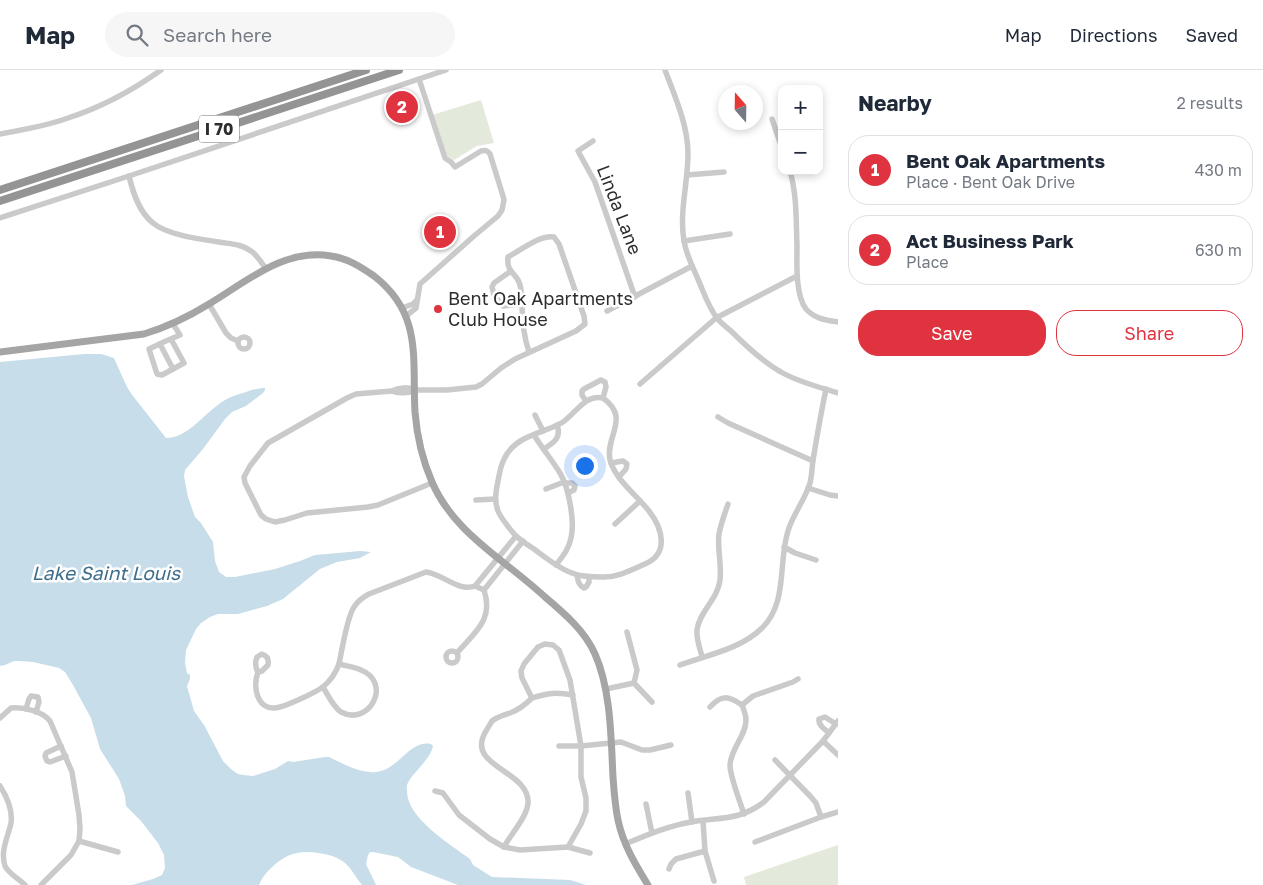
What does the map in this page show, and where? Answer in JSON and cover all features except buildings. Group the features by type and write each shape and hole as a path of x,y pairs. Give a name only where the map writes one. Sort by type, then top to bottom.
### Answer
{"highway":[{"name":"I 70","path":"0,190 366,70"},
{"name":"I 70","path":"0,200 399,70"}],"main road":[{"path":"0,352 144,334 173,324 266,269 302,255 321,254 339,257 361,267 383,284 402,308 412,336 415,410 420,446 431,481 439,498 456,521 471,535 563,611 579,629 594,652 606,689 614,800 618,821 631,858 648,885"}],"street":[{"path":"0,134 40,126 87,111 125,93 161,70"},
{"path":"0,218 446,70"},
{"path":"665,70 686,132 687,175 682,210 684,241 687,254 716,318 751,350 781,372 838,393"},
{"path":"406,316 416,308 420,284 498,216 502,210 504,200 488,151 481,151 455,167 445,158 418,79"},
{"path":"772,119 778,136"},
{"name":"Linda Lane","path":"593,141 578,151 595,182 635,297"},
{"path":"687,175 724,172"},
{"path":"791,175 794,194 797,276 802,302 807,310 820,319 838,322"},
{"path":"129,176 132,189 142,212 153,224 172,232 241,246 255,254 266,269"},
{"path":"684,241 730,234"},
{"path":"431,481 413,487 410,491 378,505 307,513 275,522 261,515 245,483 244,477 268,443 356,394 410,388 415,390 446,390 476,387 501,368 529,352 576,331 585,324 584,316 559,244 554,237 540,238 508,257 507,264 510,271 520,282 524,338 529,352"},
{"path":"607,311 692,266"},
{"path":"510,271 494,283 492,288 494,295 503,306 522,304"},
{"path":"640,384 716,318 797,276"},
{"path":"402,308 418,300"},
{"path":"209,304 226,333 238,341"},
{"path":"171,339 184,363 162,376 157,374 149,349 171,339 180,335 173,324"},
{"path":"160,344 173,369"},
{"path":"586,401 582,391 601,380 605,382 606,387 604,398"},
{"path":"680,665 729,648 748,639 763,627 773,614 779,593 784,547 788,530 811,481 826,389"},
{"path":"593,398 604,398 611,403 617,420 610,447 610,459 619,477 650,512 662,539 660,552 652,561 620,575 589,577 572,574 556,565 516,536 498,511 495,499 500,469 505,457 512,448 520,442 564,421 586,401 593,398"},
{"path":"535,415 543,431"},
{"path":"718,417 813,461"},
{"path":"544,450 558,436 557,425"},
{"path":"534,435 561,474 568,493 572,525 571,538 566,551 556,565"},
{"path":"612,463 624,461 627,464 624,472 619,477"},
{"path":"546,489 564,483"},
{"path":"808,488 838,496"},
{"path":"476,500 495,499"},
{"path":"615,524 640,501"},
{"path":"702,657 697,630 701,618 720,583 719,535 728,504"},
{"path":"258,672 255,686 257,696 268,707 284,706 323,688 336,671 350,613 362,598 426,572 433,573 464,587 472,588 516,536"},
{"path":"457,653 486,618 487,604 484,590 523,541"},
{"path":"784,547 816,560"},
{"path":"577,574 580,585 584,588 589,582 589,577"},
{"path":"475,586 484,590"},
{"path":"627,632 637,670 634,684"},
{"path":"532,698 522,678 521,671 524,664 538,647 545,644 553,645 559,650 570,680 581,746 581,777 586,798 586,811 568,847"},
{"path":"323,688 340,712 349,715 366,711 374,703 377,689 369,674 362,670 339,664"},
{"path":"742,705 753,696 798,679"},
{"path":"606,689 634,684"},
{"path":"634,684 652,702"},
{"path":"504,847 525,814 528,797 518,781 499,768 485,755 481,748 481,740 492,722 528,703 532,698 547,693 572,695"},
{"path":"26,709 29,699 32,696 38,697 36,712"},
{"path":"710,707 718,700 727,698 734,699 742,705 746,718 745,727 734,749 730,762 730,771 744,814"},
{"path":"0,718 11,708 26,709 46,716 62,746 72,772 79,815 79,841 71,855 41,885"},
{"path":"625,844 652,832 692,822 744,814 755,809 823,741 829,733 837,722 825,717 819,719 821,726 829,733"},
{"path":"823,741 838,755"},
{"path":"559,746 621,742 642,750 650,750 671,745"},
{"path":"62,746 46,753 45,756 47,761 50,762 66,756"},
{"path":"775,760 816,803 821,817"},
{"path":"0,786 7,796 11,821 1,855 2,865 25,885"},
{"path":"435,791 442,793 459,815 490,839 504,847 520,850 568,847 590,853"},
{"path":"688,793 692,822"},
{"path":"646,804 652,832"},
{"path":"755,842 838,812"},
{"path":"702,821 705,851 714,881"},
{"path":"79,841 118,852"},
{"path":"669,870 671,864 676,859 705,851"}],"green space":[{"path":"481,100 494,143 477,146 454,160 446,155 432,115"},
{"path":"838,845 838,885 746,885 744,877"}],"water":[{"name":"Lake Saint Louis","path":"101,354 114,358 127,387 166,438 181,434 194,426 228,399 253,390 265,388 263,393 246,406 232,412 225,419 185,470 184,476 188,497 195,517 213,542 215,561 219,572 226,577 275,569 315,555 360,551 371,552 360,558 337,562 320,569 283,599 267,606 238,614 218,614 201,623 196,629 186,650 185,663 187,673 190,675 187,686 194,711 204,725 223,761 238,774 253,776 275,769 288,761 293,762 325,757 359,770 370,772 388,768 416,747 423,744 431,744 433,746 432,751 407,784 407,792 414,812 431,830 470,859 473,865 492,877 570,880 586,885 458,885 411,867 398,857 370,852 366,864 376,885 362,885 350,868 335,857 327,854 301,852 282,859 266,873 259,885 132,885 162,875 165,868 164,855 158,843 141,821 126,806 125,796 119,779 100,749 91,718 73,685 65,672 59,668 19,661 0,666 0,362"}],"place":[{"name":"Act Business Park","path":"402,107"},
{"name":"Bent Oak Apartments","path":"440,232"},
{"name":"Bent Oak Apartments Club House","path":"438,309"}]}
